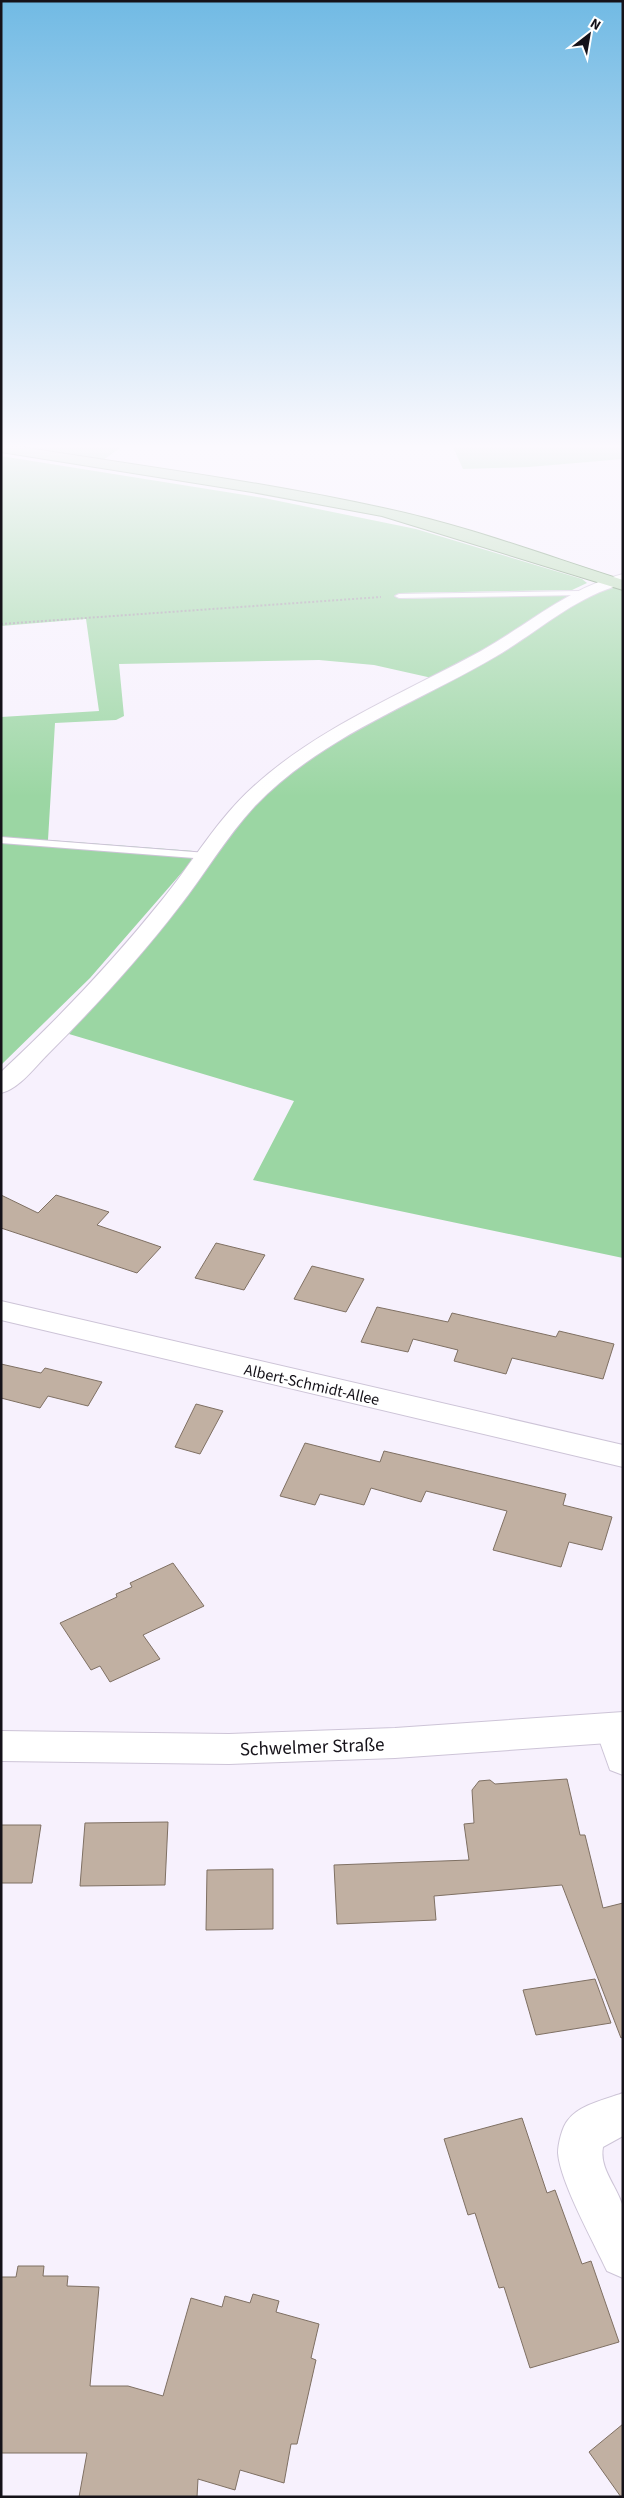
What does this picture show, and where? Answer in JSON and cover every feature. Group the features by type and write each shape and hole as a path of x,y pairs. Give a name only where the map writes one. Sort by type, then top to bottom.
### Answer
{"main road":[{"path":"559,564 619,582"}],"street":[{"path":"1,1086 60,1031 106,980 171,904 246,804 263,788 295,764 370,716 510,641 578,593 619,582"},
{"name":"Albert-Schmidt-Allee","path":"1,1310 623,1456"},
{"name":"Schwelmer Straße","path":"1,1746 239,1749 619,1738"},
{"path":"623,2114 596,2125 583,2134 580,2153 586,2177 623,2255"}],"lane":[{"path":"399,596 578,593"},
{"path":"1,840 207,856"}],"path":[{"path":"1,624 399,596"}],"green space":[{"path":"1,564 531,564 582,579 587,583 572,590 400,593 400,599 569,595 494,647 432,678 374,665 319,660 119,664 124,716 116,720 55,723 48,840 193,851 191,862 90,978 1,1065 1,717 99,711 86,619 1,626"},
{"path":"612,586 623,590 623,1258 253,1180 294,1101 69,1034 218,853 253,804 302,764 358,728 584,594"}],"building":[{"path":"1,1195 38,1213 56,1195 109,1212 97,1225 161,1247 137,1273 1,1228"},
{"path":"216,1243 265,1255 244,1290 195,1278"},
{"path":"312,1266 364,1279 346,1312 294,1299"},
{"path":"377,1307 448,1322 452,1313 556,1337 559,1331 614,1344 603,1379 512,1358 506,1374 454,1361 458,1350 413,1339 408,1352 361,1342"},
{"path":"1,1364 41,1373 45,1368 102,1382 88,1406 48,1396 40,1408 1,1398"},
{"path":"196,1404 223,1411 200,1454 175,1447"},
{"path":"305,1443 380,1462 384,1451 566,1494 563,1505 612,1517 602,1550 569,1542 561,1567 493,1550 507,1511 426,1491 421,1502 371,1488 364,1505 320,1494 315,1505 280,1496"},
{"path":"173,1563 204,1606 143,1635 160,1659 110,1682 100,1666 91,1670 60,1623 117,1597 116,1594 132,1587 130,1583"},
{"path":"567,1779 580,1835 585,1835 603,1908 623,1903 623,2037 621,2038 562,1885 434,1896 436,1920 337,1924 334,1865 469,1860 464,1824 474,1823 472,1790 479,1781 490,1780 495,1784"},
{"path":"168,1822 165,1885 80,1886 85,1823"},
{"path":"1,1825 41,1825 32,1883 1,1883"},
{"path":"273,1869 273,1929 206,1930 207,1870"},
{"path":"595,1979 611,2023 536,2035 523,1990"},
{"path":"522,2118 547,2193 555,2190 582,2264 591,2261 619,2342 530,2368 504,2287 499,2288 475,2213 468,2215 444,2139"},
{"path":"18,2266 44,2266 43,2276 68,2276 67,2286 99,2287 90,2386 128,2386 163,2396 191,2298 222,2307 225,2296 250,2303 253,2294 279,2301 276,2312 319,2324 311,2358 316,2360 297,2444 291,2444 284,2483 240,2470 235,2490 198,2479 197,2497 79,2497 87,2453 1,2453 1,2277 16,2277"},
{"path":"623,2424 623,2497 621,2497 589,2452"}]}
